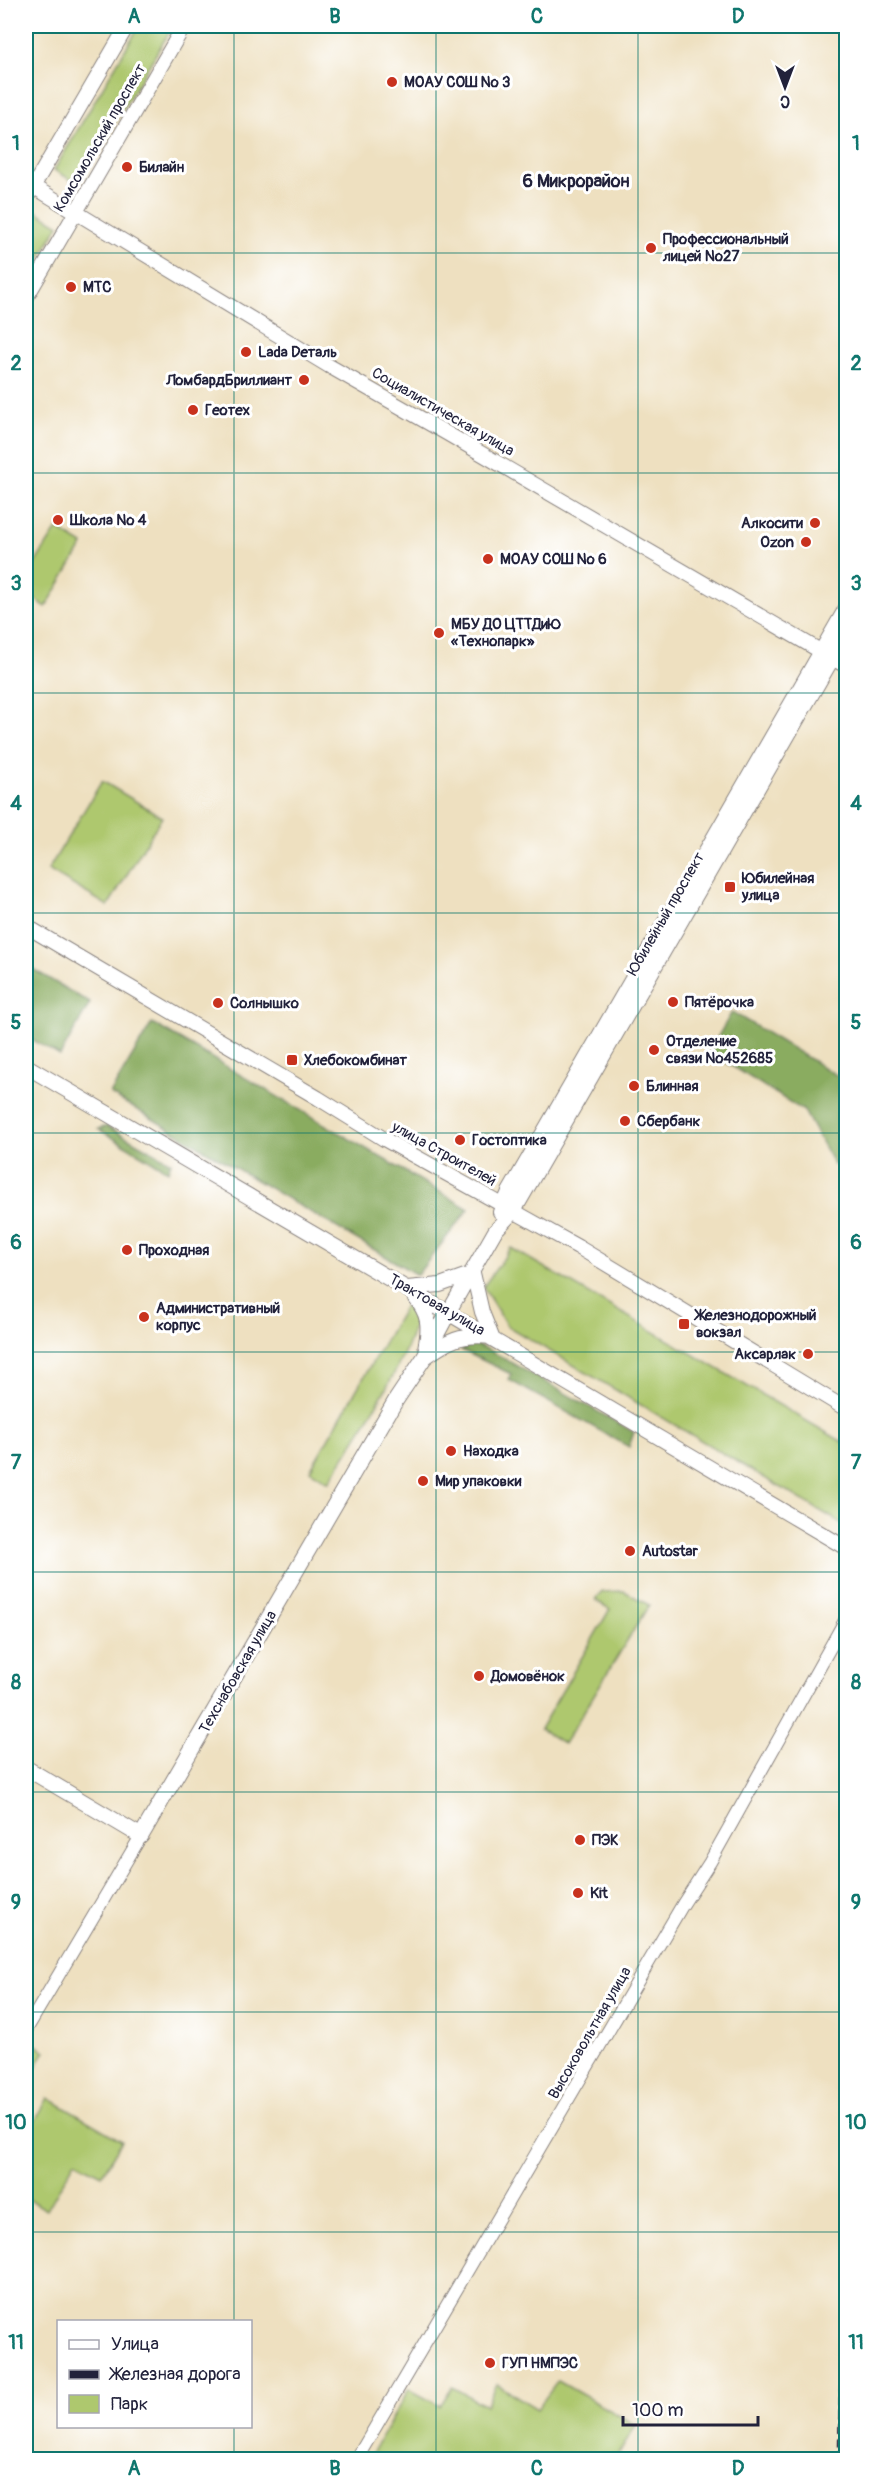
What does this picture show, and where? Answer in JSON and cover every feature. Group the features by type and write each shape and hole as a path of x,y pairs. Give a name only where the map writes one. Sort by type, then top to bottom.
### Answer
{"main road":[{"path":"26,199 29,184 127,26"},
{"name":"Комсомольский проспект","path":"26,298 184,26"},
{"name":"Социалистическая улица","path":"29,184 329,366 846,666"},
{"path":"448,1313 827,655 846,608"},
{"path":"827,655 846,635"},
{"name":"улица Строителей","path":"26,926 384,1139 578,1246 846,1409"},
{"name":"Трактовая улица","path":"26,1066 492,1337 846,1548"},
{"path":"407,1288 440,1285 473,1273"},
{"path":"424,1358 457,1338 472,1335 492,1337 482,1312 473,1273"},
{"path":"407,1288 424,1308 429,1318 424,1358"},
{"name":"Техснабовская улица","path":"141,1836 396,1400 424,1358 448,1313"},
{"path":"26,1768 141,1836"}],"street":[{"name":"Высоковольтная улица","path":"356,2460 683,1904 710,1863 846,1619"},
{"name":"Техснабовская улица","path":"26,2030 141,1836"}],"green space":[{"path":"139,26 173,26 78,184 54,170"},
{"path":"31,208 59,225 26,283 26,218"},
{"path":"57,529 83,545 46,607 26,593 26,573 28,574"},
{"path":"102,781 162,817 108,906 48,870"},
{"path":"26,965 90,1003 60,1056 26,1036"},
{"path":"732,1012 846,1081 846,1146 834,1165 804,1111 709,1052"},
{"path":"152,1023 469,1209 417,1275 110,1094"},
{"path":"107,1126 171,1162 168,1171 98,1129"},
{"path":"511,1248 846,1444 846,1526 507,1326 483,1287"},
{"path":"405,1306 416,1312 406,1350 381,1398 329,1482 310,1470"},
{"path":"472,1343 487,1349 634,1432 629,1447 509,1380 511,1374 461,1350"},
{"path":"624,1591 649,1605 564,1744 540,1729 610,1609 595,1600 602,1592"},
{"path":"26,2039 45,2051 26,2084"},
{"path":"48,2098 122,2141 102,2175 75,2161 47,2210 26,2198 26,2137"},
{"path":"558,2381 636,2425 616,2459 369,2459 409,2389 440,2406 452,2387 486,2406 497,2384 537,2409"}],"railway":[{"path":"839,2460 846,2107"}],"place":[{"name":"МОАУ СОШ № 3","path":"392,82"},
{"name":"Билайн","path":"127,167"},
{"name":"Профессиональный лицей №27","path":"651,248"},
{"name":"МТС","path":"71,287"},
{"name":"Lada Dеталь","path":"246,352"},
{"name":"ЛомбардБриллиант","path":"304,380"},
{"name":"Геотех","path":"193,410"},
{"name":"Школа № 4","path":"58,520"},
{"name":"Алкосити","path":"815,523"},
{"name":"Ozon","path":"806,542"},
{"name":"МОАУ СОШ № 6","path":"488,559"},
{"name":"МБУ ДО ЦТТДиЮ «Технопарк»","path":"439,633"},
{"name":"Юбилейная улица","path":"730,887"},
{"name":"Пятёрочка","path":"673,1002"},
{"name":"Солнышко","path":"218,1003"},
{"name":"Отделение связи №452685","path":"654,1050"},
{"name":"Хлебокомбинат","path":"292,1060"},
{"name":"Блинная","path":"634,1086"},
{"name":"Сбербанк","path":"625,1121"},
{"name":"Гостоптика","path":"460,1140"},
{"name":"Проходная","path":"127,1250"},
{"name":"Административный корпус","path":"144,1317"},
{"name":"Железнодорожный вокзал","path":"684,1324"},
{"name":"Аксарлак","path":"808,1354"},
{"name":"Находка","path":"451,1451"},
{"name":"Мир упаковки","path":"423,1481"},
{"name":"Autostar","path":"630,1551"},
{"name":"Домовёнок","path":"479,1676"},
{"name":"ПЭК","path":"580,1840"},
{"name":"Kit","path":"578,1893"},
{"name":"ГУП НМПЭС","path":"490,2363"}],"district":[{"name":"6 Микрорайон","path":"576,181"}]}
